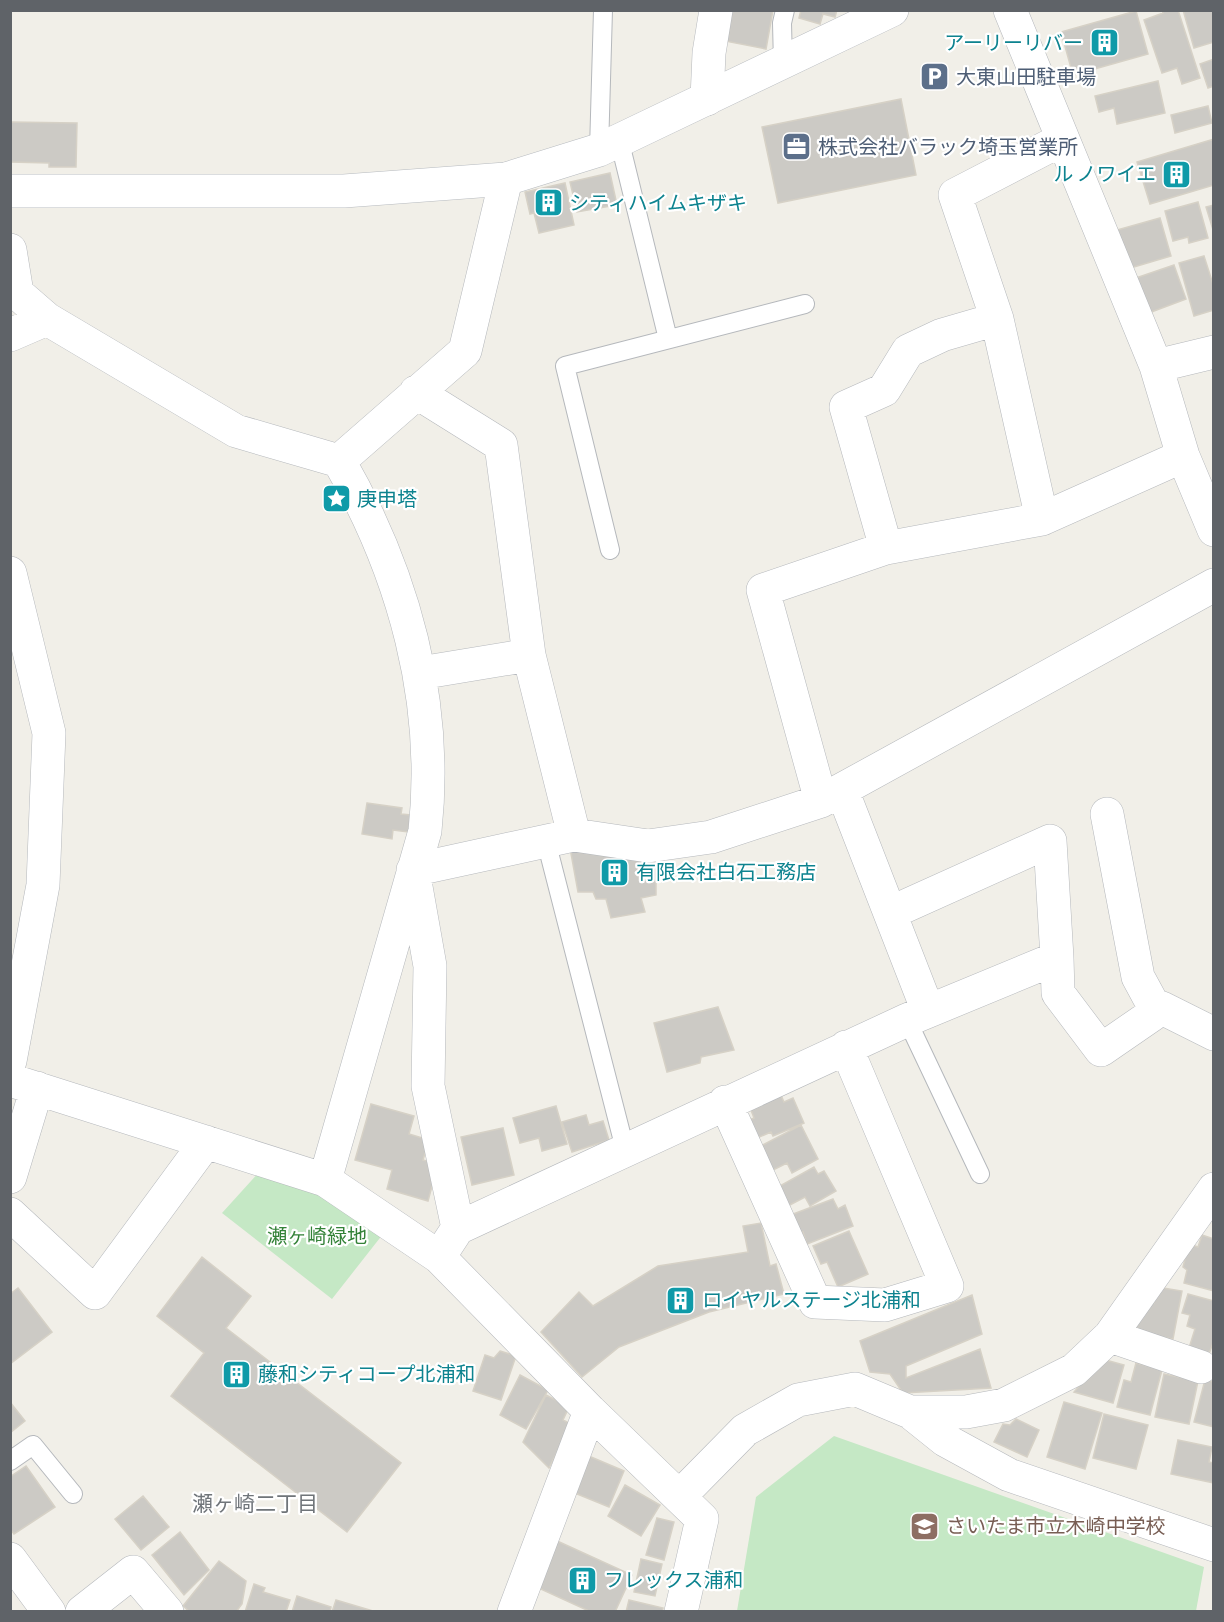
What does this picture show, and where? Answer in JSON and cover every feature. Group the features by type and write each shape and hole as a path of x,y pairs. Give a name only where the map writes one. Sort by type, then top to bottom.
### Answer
{"street":[{"path":"707,99 709,53 716,10"},
{"path":"10,191 344,191 506,179 609,145 892,10"},
{"path":"1010,10 1156,366 1183,456 1214,530"},
{"path":"1042,519 997,319 955,195 1063,140"},
{"path":"339,461 465,351 506,179"},
{"path":"10,250 17,293 47,319 236,431 339,461 355,489 406,611 420,673 430,783 425,831 325,1180"},
{"path":"10,335 47,319"},
{"path":"886,548 846,407 884,390 909,351 942,335 997,319"},
{"path":"1156,366 1214,352"},
{"path":"416,392 501,445 529,655 560,838"},
{"path":"918,1015 890,913 831,796 763,590 886,548 1042,519 1183,456"},
{"path":"10,573 49,733 43,885 10,1061"},
{"path":"413,870 560,838 648,846 711,837 831,796 1214,585"},
{"path":"420,673 529,655"},
{"path":"1107,813 1138,977 1157,1012"},
{"path":"890,913 1050,841 1058,993 1101,1050 1162,1008 1214,1034"},
{"path":"413,870 430,966 428,1086 458,1228"},
{"path":"438,1257 458,1228 846,1047 1057,958"},
{"path":"725,1102 815,1302 885,1305 947,1286 846,1047"},
{"path":"10,1177 24,1084 325,1180 438,1257 590,1411 702,1519 681,1611"},
{"path":"10,1214 95,1293 206,1142"},
{"path":"910,1412 966,1412 1004,1405 1074,1370 1110,1336 1214,1189"},
{"path":"1110,1336 1201,1367"},
{"path":"680,1496 745,1430 798,1400 855,1389 910,1412 945,1440 1009,1475 1214,1545"},
{"path":"514,1611 590,1411"},
{"path":"10,1559 49,1611"},
{"path":"82,1611 133,1572 167,1611"}],"lane":[{"path":"603,10 609,145 668,339"},
{"path":"783,63 782,22 785,10"},
{"path":"610,550 565,366 805,304"},
{"path":"560,838 625,1149"},
{"path":"918,1015 980,1174"},
{"path":"10,1461 33,1445 73,1494"}],"green space":[{"name":"瀬ヶ崎緑地","path":"261,1170 320,1189 383,1234 332,1299 222,1213"},
{"name":"さいたま市立木崎中学校","path":"834,1436 1204,1567 1196,1611 737,1611 756,1497"}],"building":[{"path":"731,10 773,10 766,49 725,41"},
{"path":"801,10 837,10 835,17 823,14 820,24 799,18"},
{"path":"1162,10 1178,10 1200,78 1182,84 1177,68 1162,73 1144,20 1163,13"},
{"path":"1183,10 1214,10 1214,42 1194,48"},
{"name":"アーリーリバー","path":"1136,11 1148,54 1073,75 1061,32"},
{"path":"1214,59 1214,86 1208,88 1200,64"},
{"path":"1158,81 1165,113 1117,124 1114,108 1099,112 1095,96"},
{"path":"901,99 916,175 778,203 762,127"},
{"path":"1208,106 1212,123 1175,133 1171,115"},
{"path":"10,122 77,123 76,167 49,167 49,163 10,162"},
{"name":"ル ノワイエ","path":"1214,139 1214,185 1150,204 1137,162"},
{"path":"610,173 617,205 577,212 570,182"},
{"name":"シティハイムキザキ","path":"565,183 574,225 539,233 534,213 530,214 525,192"},
{"path":"1198,202 1208,238 1189,243 1188,237 1173,241 1165,211"},
{"path":"1214,205 1214,233 1206,207"},
{"path":"1160,218 1171,256 1127,269 1117,230"},
{"path":"1204,256 1214,287 1214,310 1194,316 1179,263"},
{"path":"1174,265 1186,299 1146,314 1133,279"},
{"path":"367,803 402,808 401,814 411,815 408,832 393,830 392,839 362,834"},
{"name":"有限会社白石工務店","path":"570,848 656,852 656,895 641,898 645,912 611,918 606,899 596,899 593,892 578,892"},
{"path":"718,1007 734,1050 701,1057 700,1063 667,1072 654,1023"},
{"path":"780,1093 784,1102 793,1098 804,1123 773,1136 771,1132 757,1138 749,1120 754,1118 749,1105"},
{"path":"371,1104 414,1116 409,1134 429,1140 423,1160 438,1164 428,1201 387,1189 392,1170 355,1160"},
{"path":"556,1106 567,1144 542,1151 539,1138 520,1143 513,1118"},
{"path":"586,1115 589,1125 603,1121 609,1140 572,1152 562,1122"},
{"path":"801,1125 818,1159 792,1173 787,1163 769,1172 757,1148"},
{"path":"503,1128 514,1175 472,1185 461,1137"},
{"path":"814,1167 818,1174 824,1171 836,1191 810,1206 805,1197 788,1206 778,1187"},
{"path":"833,1199 838,1209 845,1205 853,1226 807,1244 803,1232 795,1235 788,1216"},
{"name":"ロイヤルステージ北浦和","path":"761,1223 770,1266 776,1264 784,1294 709,1312 619,1347 582,1377 541,1332 579,1292 593,1306 658,1266 748,1252 743,1226"},
{"path":"849,1231 868,1274 838,1287 827,1262 821,1264 813,1246"},
{"path":"1202,1235 1214,1239 1214,1291 1184,1283 1187,1270 1183,1267 1189,1244 1198,1247"},
{"name":"藤和シティコープ北浦和","path":"202,1257 251,1296 226,1328 401,1463 347,1532 171,1396 204,1353 157,1316"},
{"path":"1157,1287 1182,1291 1173,1339 1130,1331 1146,1302 1154,1303"},
{"path":"18,1288 52,1332 10,1364 10,1294"},
{"path":"1188,1294 1214,1301 1214,1340 1209,1354 1189,1348 1195,1329 1187,1326 1190,1315 1182,1313"},
{"path":"972,1295 982,1334 906,1366 906,1378 980,1349 991,1388 903,1393 890,1374 870,1372 860,1341"},
{"path":"500,1351 516,1356 501,1400 473,1391 485,1355 494,1358"},
{"path":"1102,1359 1124,1365 1113,1403 1074,1392"},
{"path":"1136,1363 1162,1370 1150,1415 1117,1407 1124,1380 1131,1382"},
{"path":"1164,1374 1198,1381 1189,1424 1155,1417"},
{"path":"520,1375 548,1390 526,1429 500,1415"},
{"path":"1205,1380 1214,1382 1214,1427 1194,1422"},
{"path":"546,1395 569,1407 563,1420 571,1424 549,1468 523,1442"},
{"path":"10,1402 25,1421 10,1433"},
{"path":"1064,1402 1102,1413 1085,1469 1047,1457"},
{"path":"1104,1414 1148,1425 1136,1469 1093,1458"},
{"path":"1016,1419 1039,1430 1027,1457 994,1442 1003,1424 1010,1425"},
{"path":"1178,1440 1212,1447 1209,1462 1214,1463 1214,1483 1171,1474"},
{"path":"584,1454 624,1471 609,1507 570,1491"},
{"path":"26,1466 55,1507 14,1534 10,1529 10,1477"},
{"path":"625,1485 660,1505 641,1536 608,1516"},
{"path":"143,1496 169,1527 141,1550 115,1519"},
{"path":"657,1518 674,1522 664,1560 646,1555"},
{"path":"180,1532 209,1570 184,1595 152,1555"},
{"name":"フレックス浦和","path":"555,1540 632,1575 615,1612 591,1612 534,1586"},
{"path":"641,1559 662,1564 655,1596 634,1592"},
{"path":"219,1561 246,1581 242,1604 236,1612 190,1612 183,1606"},
{"path":"254,1584 265,1588 263,1592 290,1600 286,1612 245,1612"},
{"path":"297,1596 331,1607 330,1612 292,1612"},
{"path":"336,1600 373,1611 332,1612"},
{"path":"629,1600 663,1608 662,1612 626,1612"}],"place":[{"name":"アーリーリバー","path":"1104,43"},
{"name":"大東山田駐車場","path":"935,77"},
{"name":"株式会社バラック埼玉営業所","path":"797,147"},
{"name":"ル ノワイエ","path":"1177,174"},
{"name":"シティハイムキザキ","path":"548,203"},
{"name":"庚申塔","path":"336,499"},
{"name":"有限会社白石工務店","path":"615,872"},
{"name":"ロイヤルステージ北浦和","path":"681,1300"},
{"name":"藤和シティコープ北浦和","path":"237,1374"},
{"name":"さいたま市立木崎中学校","path":"925,1526"},
{"name":"フレックス浦和","path":"583,1580"}],"district":[{"name":"瀬ヶ崎二丁目","path":"255,1504"}]}
